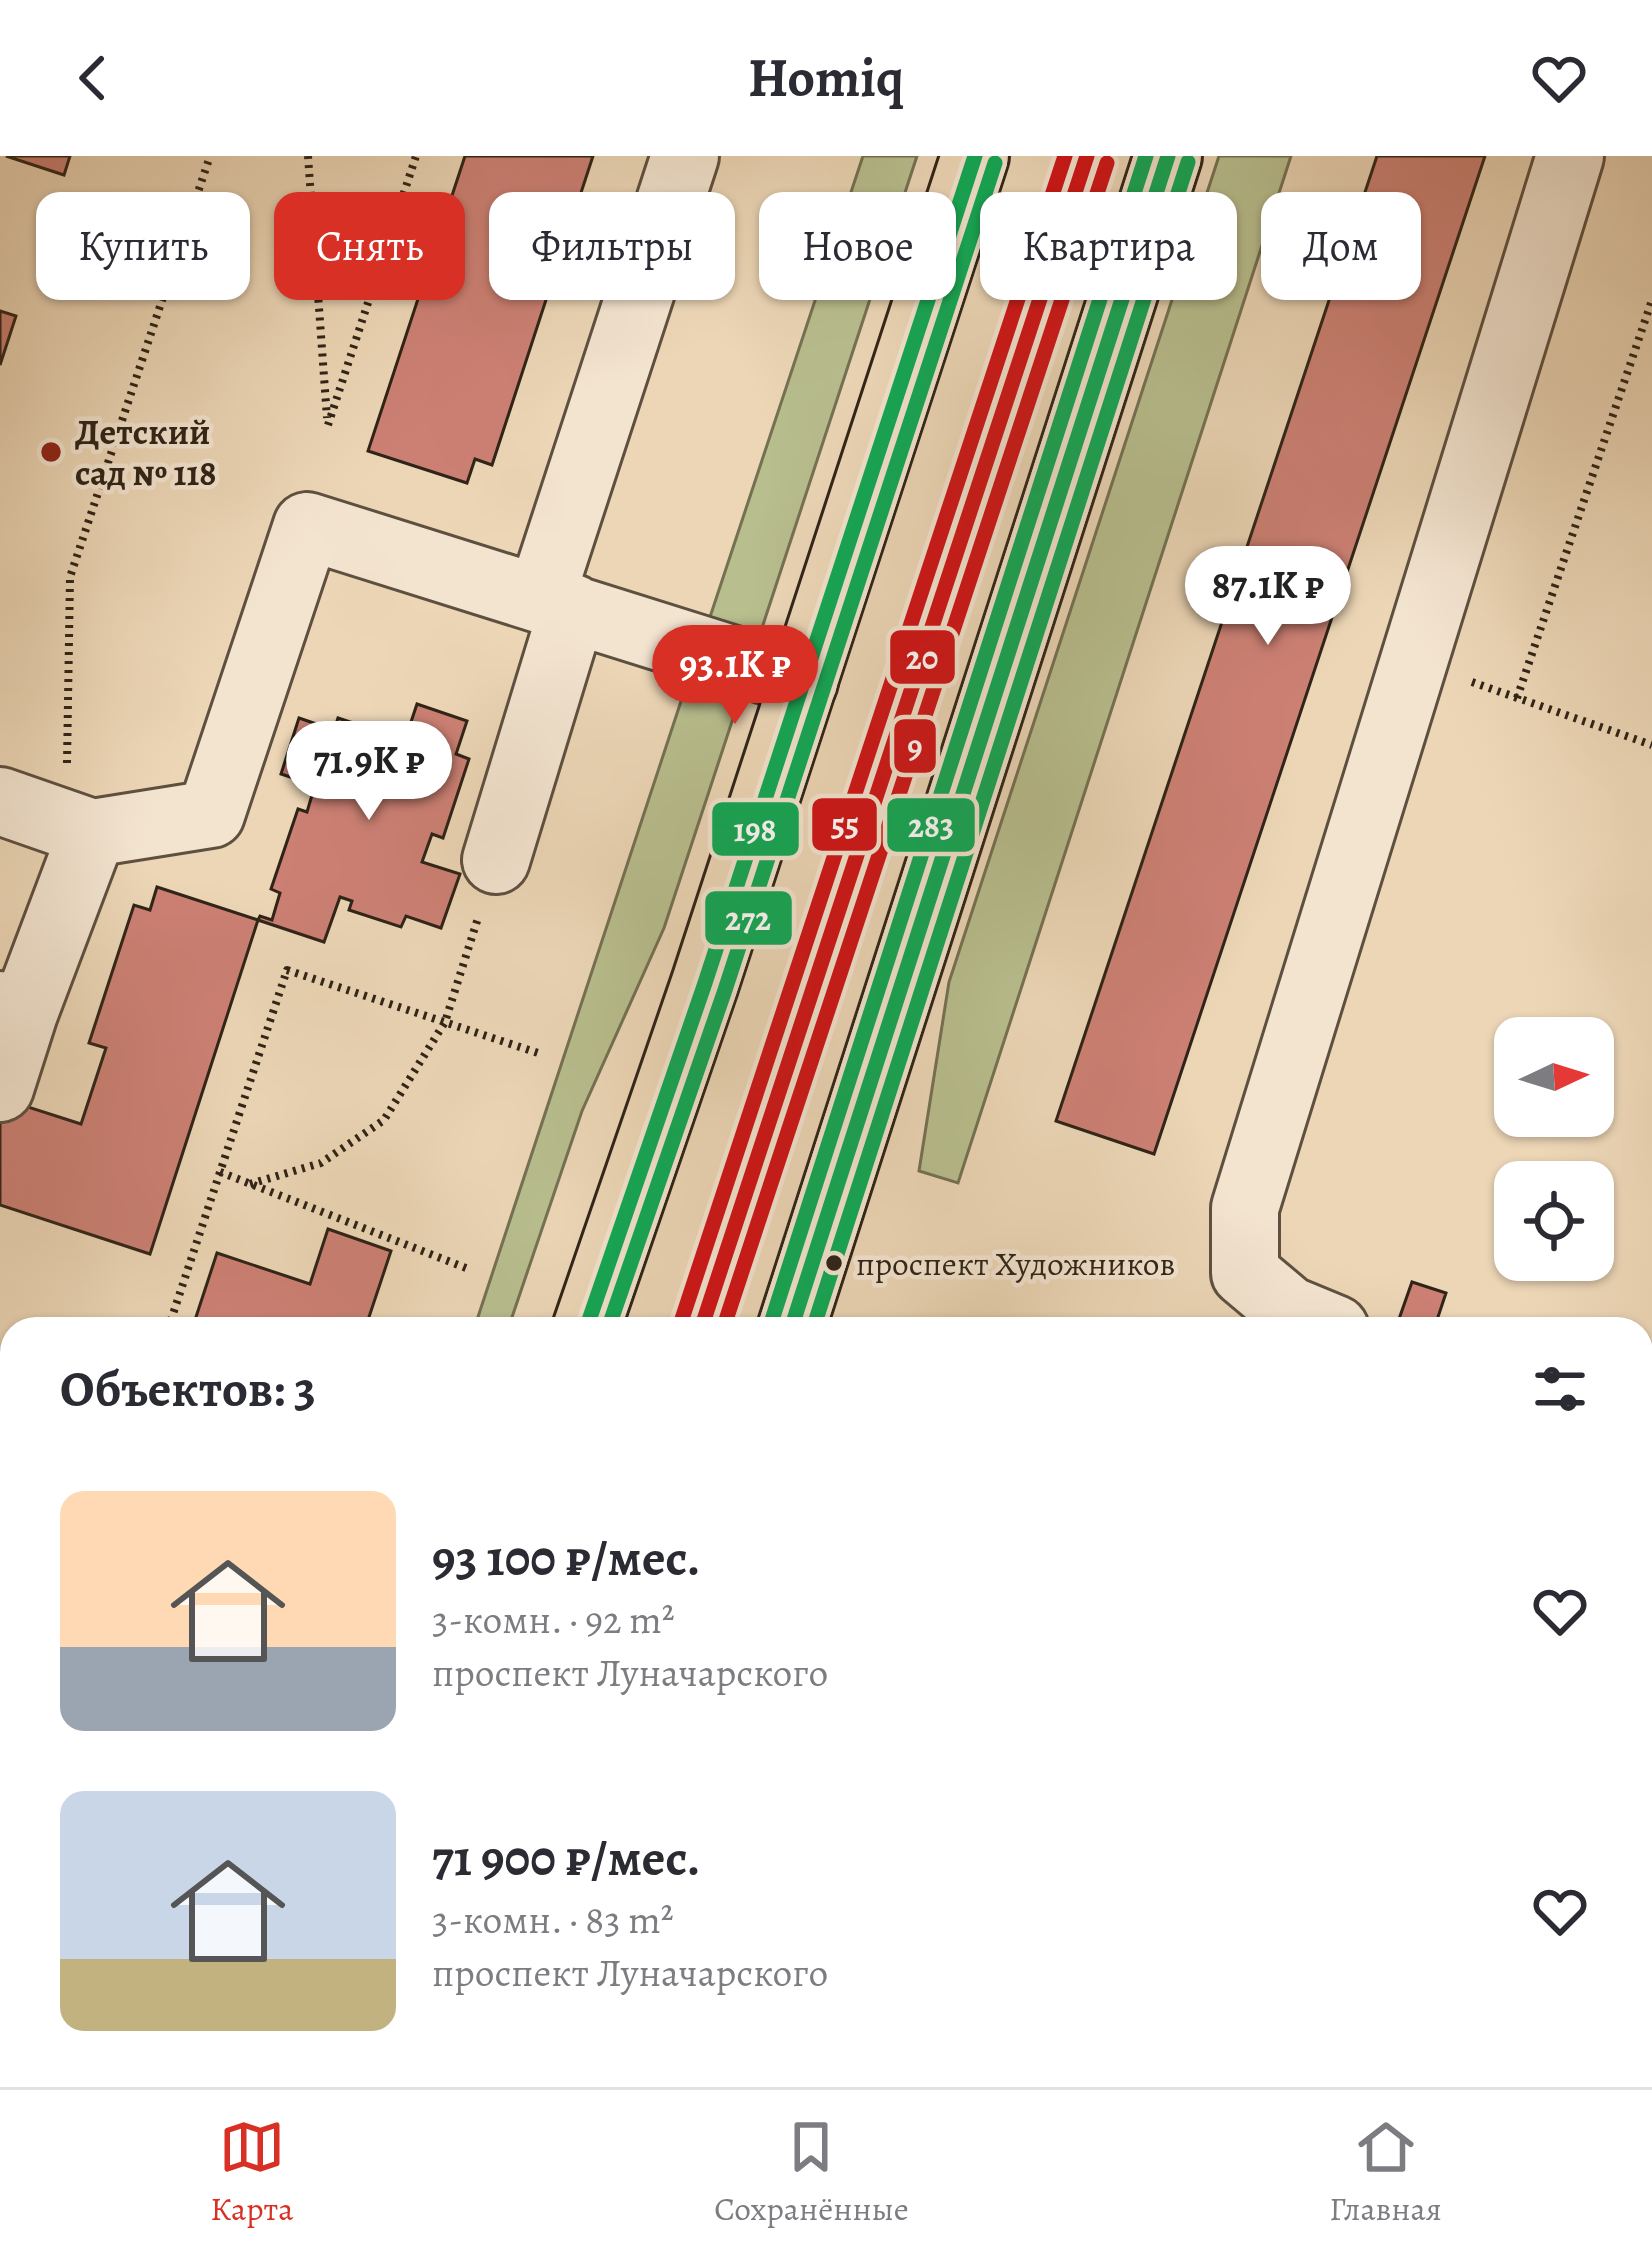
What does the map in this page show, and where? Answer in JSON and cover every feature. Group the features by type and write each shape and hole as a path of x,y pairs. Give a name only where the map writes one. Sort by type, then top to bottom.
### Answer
{"main road":[{"path":"590,1317 705,983 975,156"},
{"path":"795,1317 1168,156"}],"street":[{"path":"496,860 557,602 685,156"},
{"path":"1306,1317 1289,1310 1245,1273 1245,1208 1570,156"},
{"path":"0,801 79,829 211,814 307,526 804,682"},
{"path":"0,1088 12,1009 79,829"}],"path":[{"path":"79,829 70,577 209,156"},
{"path":"308,156 328,425 416,156"},
{"path":"1517,698 1652,300"},
{"path":"1414,661 1652,745"},
{"path":"250,1184 321,1163 384,1120 445,1022 496,860"},
{"path":"172,1317 287,970 538,1053"},
{"path":"220,1172 466,1268"}],"green space":[{"path":"863,156 917,156 905,192 851,192"},
{"path":"1219,156 1291,156 1279,192 1261,192 1261,249 958,1183 919,1171 949,982 1172,300 1237,300 1237,192 1207,192"},
{"path":"815,300 870,300 760,634 707,626"},
{"path":"692,668 744,685 664,928 582,1111 512,1317 478,1317"}],"building":[{"path":"6,156 70,156 64,175"},
{"path":"465,156 593,156 581,192 489,192 489,300 546,300 492,465 475,459 467,483 368,451 418,300 465,300 465,192 453,192"},
{"path":"1377,156 1485,156 1154,1154 1056,1121 1329,300 1421,300 1421,192 1365,192"},
{"path":"0,311 16,316 0,365"},
{"path":"417,704 467,721 456,754 469,759 443,838 432,834 422,862 460,874 441,928 406,916 401,927 349,910 352,901 340,897 324,942 258,920 260,916 272,920 280,893 271,889 298,809 307,812 315,785 281,774 299,718 334,730 338,718 392,736 389,745 402,749"},
{"path":"157,887 258,920 150,1254 0,1205 0,1098 81,1124 106,1048 89,1043 134,905 150,910"},
{"path":"328,1229 391,1251 369,1317 196,1317 217,1253 310,1284"},
{"path":"1412,1282 1446,1293 1438,1317 1400,1317"}],"transit line":[{"name":"198","path":"590,1317 705,983 975,156"},
{"name":"55","path":"683,1317 1065,156"},
{"name":"20","path":"705,1317 1087,156"},
{"name":"283","path":"773,1317 1146,156"},
{"name":"198","path":"795,1317 1168,156"},
{"name":"272","path":"817,1317 1188,162"},
{"name":"272","path":"612,1317 725,990 995,163"},
{"name":"9","path":"727,1317 1107,163"}],"place":[{"name":"Детский сад № 118","path":"51,452"},
{"name":"проспект Художников","path":"834,1263"}]}
